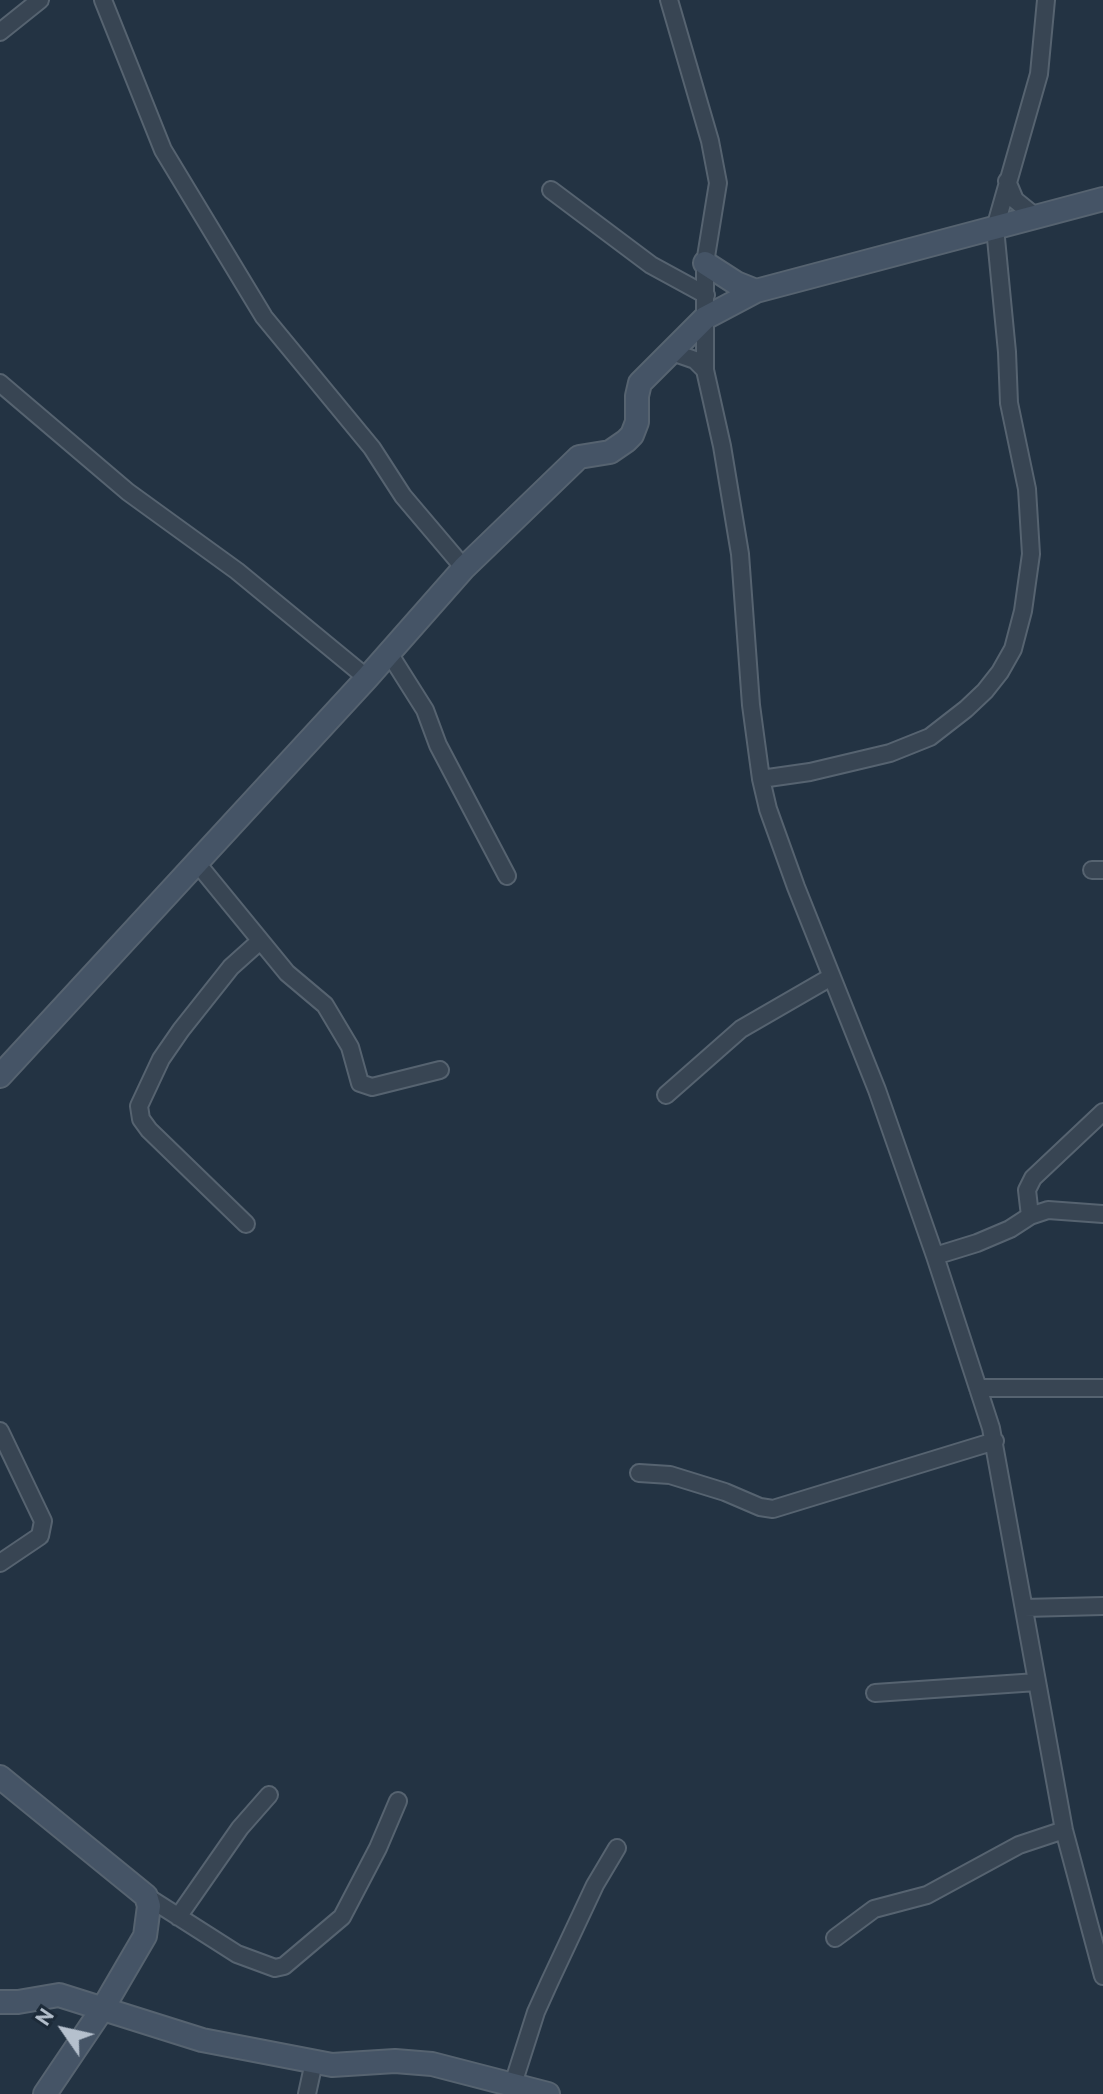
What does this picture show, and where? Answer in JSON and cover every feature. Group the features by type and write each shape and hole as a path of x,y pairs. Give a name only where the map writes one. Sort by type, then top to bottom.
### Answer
{"street":[{"path":"0,32 40,0"},
{"path":"103,0 163,150 264,317 372,448 403,496 464,568"},
{"path":"669,0 710,141 718,183 705,263 705,370 722,446 740,554 751,705 761,779 768,809 877,1090 995,1441 1064,1830 1103,1976"},
{"path":"761,779 810,772 890,753 930,737 985,691 1013,649 1023,611 1031,554 1027,489 1009,403 995,228 1039,74 1046,0"},
{"path":"1007,181 1015,200 1036,217"},
{"path":"551,190 706,306"},
{"path":"0,1076 367,678 464,568 579,457 610,452 632,435 637,422 640,383 672,352 706,306 1103,199"},
{"path":"705,263 736,283 756,291"},
{"path":"672,352 695,360 705,370"},
{"path":"0,383 128,492 237,571 367,678"},
{"path":"389,653 425,710 438,745 507,876"},
{"path":"197,863 287,973 325,1005 350,1047 360,1083 372,1087 440,1070"},
{"path":"246,1224 149,1130 141,1119 139,1106 161,1059 181,1030 231,967 260,941"},
{"path":"666,1095 741,1029 831,977"},
{"path":"1030,1216 1027,1190 1033,1178 1103,1112"},
{"path":"935,1256 1010,1229 1030,1216 1048,1210 1103,1214"},
{"path":"978,1388 1103,1388"},
{"path":"0,1431 43,1521 40,1536 0,1563"},
{"path":"639,1473 670,1475 773,1509 995,1441"},
{"path":"1024,1608 1103,1606"},
{"path":"875,1693 1037,1682"},
{"path":"0,1777 146,1896 237,1954 275,1968 284,1966 342,1917 398,1801"},
{"path":"178,1917 240,1828 269,1795"},
{"path":"835,1938 874,1909 927,1895 1019,1845 1064,1830"},
{"path":"503,2086 595,1885 617,1848"},
{"path":"45,2094 103,2008 145,1936 150,1915 146,1896"},
{"path":"0,2002 59,1995 202,2040 332,2065 409,2061 541,2093"},
{"path":"307,2094 314,2062"}]}
